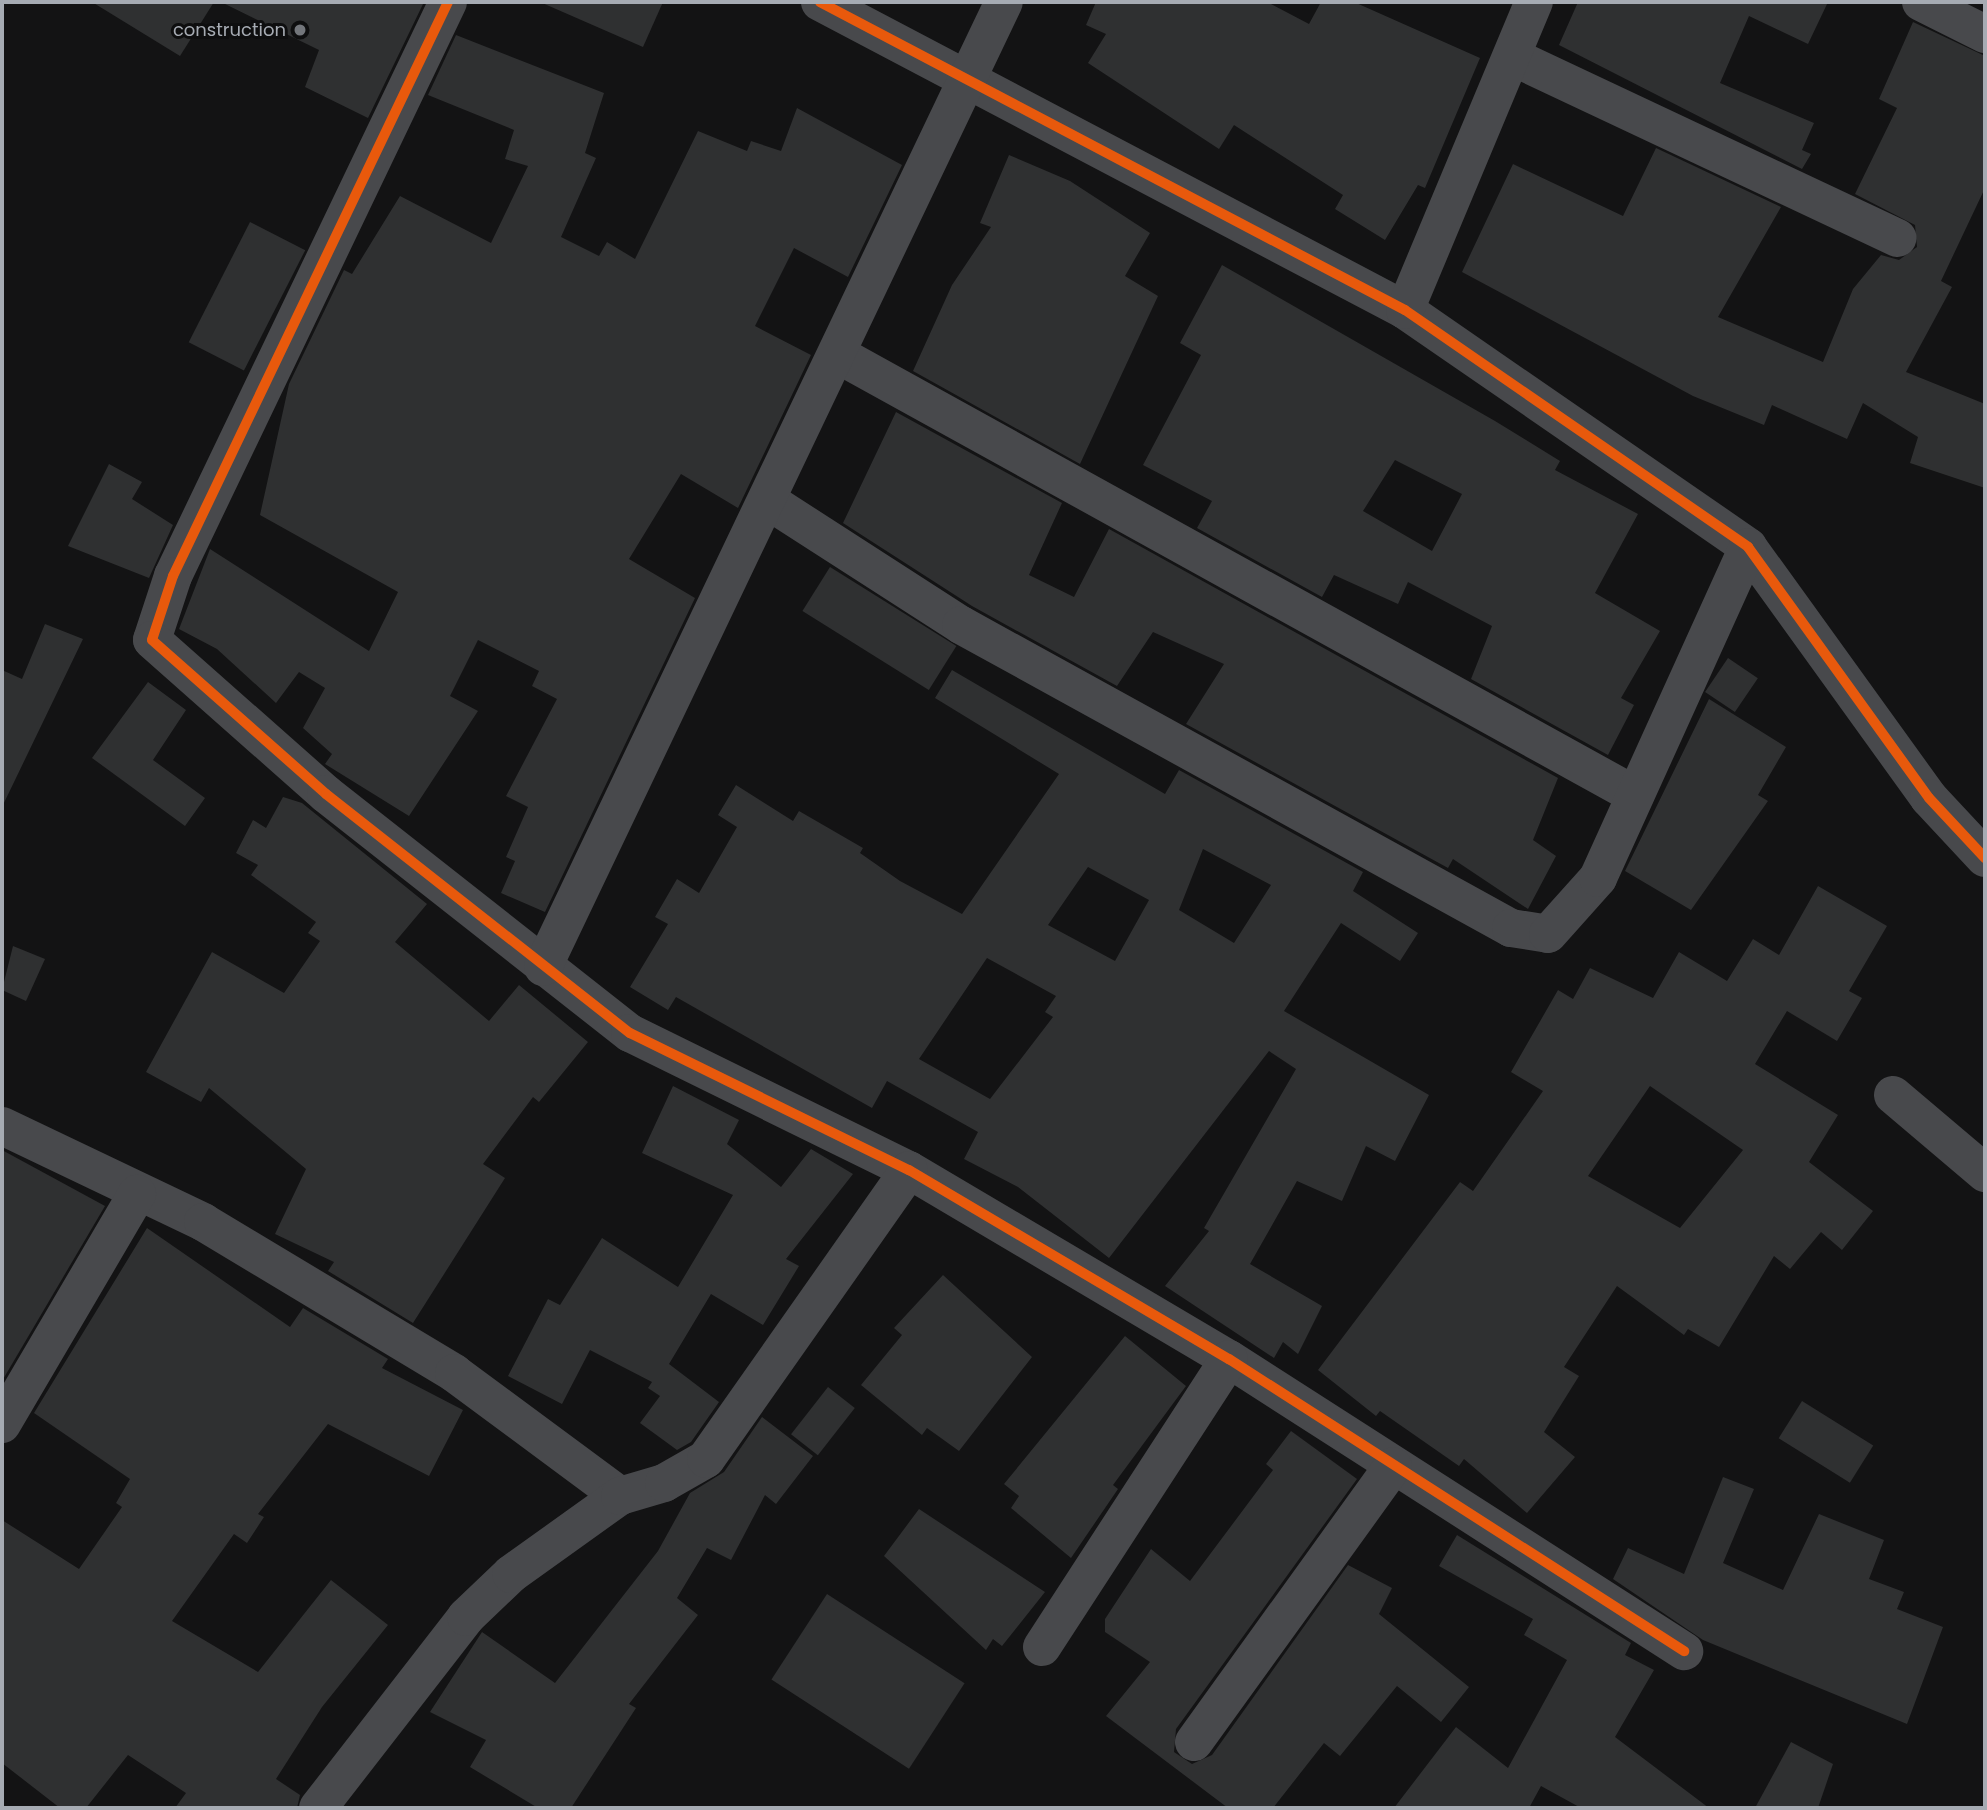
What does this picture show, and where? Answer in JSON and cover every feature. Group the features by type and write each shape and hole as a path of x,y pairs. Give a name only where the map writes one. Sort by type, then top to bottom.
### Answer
{"street":[{"path":"448,2 173,576 152,640 326,794 542,967 630,1033 908,1170 1229,1359 1684,1651"},
{"path":"820,2 1405,310 1748,547 1929,798 1985,858"},
{"path":"542,967 969,82 1004,2"},
{"path":"1405,310 1534,2"},
{"path":"1921,2 1985,34"},
{"path":"1513,57 1897,238"},
{"path":"837,354 1634,795"},
{"path":"766,500 961,625 1511,928 1548,934 1598,878 1748,547"},
{"path":"1892,1095 1985,1173"},
{"path":"2,1126 137,1194 203,1222 454,1373 620,1496"},
{"path":"318,1808 466,1617 511,1574 620,1496 664,1483 706,1459 908,1170"},
{"path":"2,1424 137,1194"},
{"path":"1042,1647 1229,1359"},
{"path":"1194,1742 1393,1466"}],"building":[{"path":"92,2 214,2 180,56"},
{"path":"221,2 424,2 368,118 305,87 319,50"},
{"path":"540,2 663,2 643,47"},
{"path":"1096,2 1267,2 1309,24 1321,2 1354,2 1480,58 1425,188 1418,185 1385,240 1335,209 1343,195 1234,125 1219,149 1088,63 1106,34 1086,25"},
{"path":"1578,2 1828,2 1808,44 1749,16 1720,83 1814,123 1802,150 1811,154 1802,169 1559,45"},
{"path":"1913,22 1985,56 1985,188 1941,281 1952,287 1906,372 1985,404 1985,488 1910,463 1918,437 1863,403 1847,439 1772,405 1764,425 1693,396 1462,272 1513,164 1623,216 1656,148 1781,207 1718,317 1823,362 1853,289 1881,255 1899,260 1917,247 1915,225 1855,194 1897,108 1879,99"},
{"path":"456,35 604,93 585,153 596,158 561,237 599,256 607,242 635,259 698,131 747,151 751,141 781,151 797,108 902,165 848,277 794,248 755,326 811,355 738,508 681,474 629,559 695,598 545,912 501,893 515,861 506,857 528,807 506,796 557,699 532,686 539,671 478,640 450,696 478,711 409,816 325,764 332,754 303,728 325,688 299,672 276,703 217,649 179,629 210,549 369,651 398,592 260,515 289,384 344,270 352,274 400,196 491,243 528,166 505,159 514,130 428,95"},
{"path":"1009,155 1070,181 1150,233 1125,276 1158,296 1080,464 913,371 952,285 991,227 980,223"},
{"path":"250,222 305,250 244,370 189,342"},
{"path":"1222,265 1495,421 1560,461 1555,470 1638,514 1595,593 1660,631 1621,698 1634,705 1608,755 1471,679 1492,626 1408,582 1398,604 1334,575 1322,597 1197,528 1212,501 1143,465 1201,355 1180,343","holes":["1395,460 1462,494 1432,551 1363,511"]},
{"path":"896,412 1062,503 1029,575 1074,597 1109,529 1558,778 1533,840 1556,856 1528,909 1453,859 1448,868 1186,724 1224,664 1153,632 1117,686 972,606 843,523"},
{"path":"109,464 142,482 132,499 173,525 149,578 68,546"},
{"path":"830,567 956,646 929,690 802,611"},
{"path":"45,624 83,639 2,807 2,670 22,679"},
{"path":"1728,658 1758,678 1735,712 1705,692"},
{"path":"952,670 1165,794 1179,770 1363,872 1353,891 1418,933 1400,961 1341,923 1284,1011 1429,1095 1395,1161 1366,1146 1342,1201 1297,1181 1250,1264 1322,1306 1298,1354 1283,1342 1274,1358 1165,1286 1209,1231 1204,1228 1296,1069 1269,1051 1109,1258 1018,1187 964,1159 978,1132 887,1081 872,1108 676,997 668,1010 630,987 668,924 655,917 677,879 699,893 737,827 718,815 736,785 793,821 799,811 863,848 860,853 900,881 962,914 1059,774 935,698","holes":["1203,849 1271,885 1234,943 1179,910","1088,867 1149,900 1115,961 1048,925","987,958 1056,996 1045,1012 1053,1017 990,1099 919,1059"]},
{"path":"148,682 186,710 153,760 205,798 185,826 92,758"},
{"path":"1709,699 1786,747 1758,795 1768,801 1691,910 1625,871"},
{"path":"283,797 302,803 427,904 395,942 489,1021 519,985 588,1042 539,1102 533,1097 483,1164 505,1178 413,1323 328,1271 334,1262 275,1234 306,1169 209,1088 201,1102 146,1072 212,952 284,993 320,941 308,933 316,922 251,875 258,865 236,853 253,820 266,828"},
{"path":"1818,886 1887,926 1849,991 1862,998 1837,1041 1787,1011 1755,1064 1838,1115 1809,1162 1873,1211 1842,1250 1821,1232 1790,1269 1774,1256 1719,1347 1688,1329 1684,1335 1617,1286 1564,1367 1579,1376 1544,1432 1575,1457 1527,1513 1464,1459 1459,1466 1380,1411 1376,1416 1318,1370 1460,1182 1473,1191 1543,1091 1511,1072 1558,990 1573,999 1590,968 1653,998 1679,952 1727,981 1753,939 1779,955","holes":["1650,1086 1743,1150 1680,1228 1588,1176"]},
{"path":"13,946 45,959 26,1001 2,990"},
{"path":"673,1086 739,1120 727,1144 781,1187 811,1149 853,1174 786,1259 799,1266 763,1325 711,1294 669,1364 719,1402 691,1442 677,1450 640,1423 660,1396 648,1388 652,1382 590,1350 562,1404 508,1376 548,1299 560,1305 602,1238 678,1287 733,1195 642,1153"},
{"path":"2,1150 105,1206 2,1381"},
{"path":"147,1228 290,1327 303,1308 388,1359 382,1368 463,1410 429,1476 328,1424 258,1514 264,1517 247,1543 234,1534 172,1621 258,1672 331,1580 388,1625 322,1707 276,1779 300,1795 297,1808 175,1808 186,1793 128,1755 86,1808 60,1808 2,1763 2,1520 79,1569 122,1507 116,1503 130,1479 34,1413"},
{"path":"943,1275 1032,1357 959,1451 927,1428 922,1435 861,1385 902,1335 894,1328"},
{"path":"1125,1336 1186,1386 1113,1485 1118,1489 1071,1558 1011,1508 1019,1496 1004,1484"},
{"path":"828,1387 855,1408 818,1455 791,1434"},
{"path":"1802,1401 1873,1446 1850,1483 1779,1438"},
{"path":"762,1417 813,1456 776,1504 765,1495 731,1560 707,1548 677,1598 698,1615 629,1704 636,1708 571,1808 538,1808 470,1767 486,1740 430,1712 482,1632 555,1683 658,1551 690,1493 724,1472"},
{"path":"1291,1431 1357,1479 1176,1729 1174,1752 1192,1764 1212,1755 1348,1565 1392,1588 1379,1614 1469,1687 1441,1722 1397,1686 1340,1756 1324,1743 1273,1808 1228,1808 1106,1716 1150,1662 1105,1632 1105,1619 1151,1549 1190,1581 1273,1470 1266,1464"},
{"path":"1723,1477 1754,1489 1723,1563 1783,1590 1819,1514 1884,1540 1869,1579 1904,1592 1897,1609 1943,1627 1907,1724 1703,1640 1613,1579 1628,1548 1684,1574"},
{"path":"919,1509 1045,1592 1002,1646 993,1639 986,1650 884,1556"},
{"path":"1457,1535 1631,1643 1625,1655 1654,1670 1615,1737 1709,1808 1581,1808 1541,1786 1529,1808 1394,1808 1456,1727 1508,1768 1567,1660 1524,1635 1533,1619 1439,1566"},
{"path":"827,1594 965,1683 909,1769 771,1680"},
{"path":"1791,1742 1833,1764 1818,1808 1755,1808"}],"cycle path":[{"path":"448,2 173,576 152,640 326,794 630,1033 909,1170 1229,1359 1684,1651"},
{"path":"820,2 1405,310 1748,547 1929,798 1985,858"}],"place":[{"name":"construction","path":"300,30"}]}
